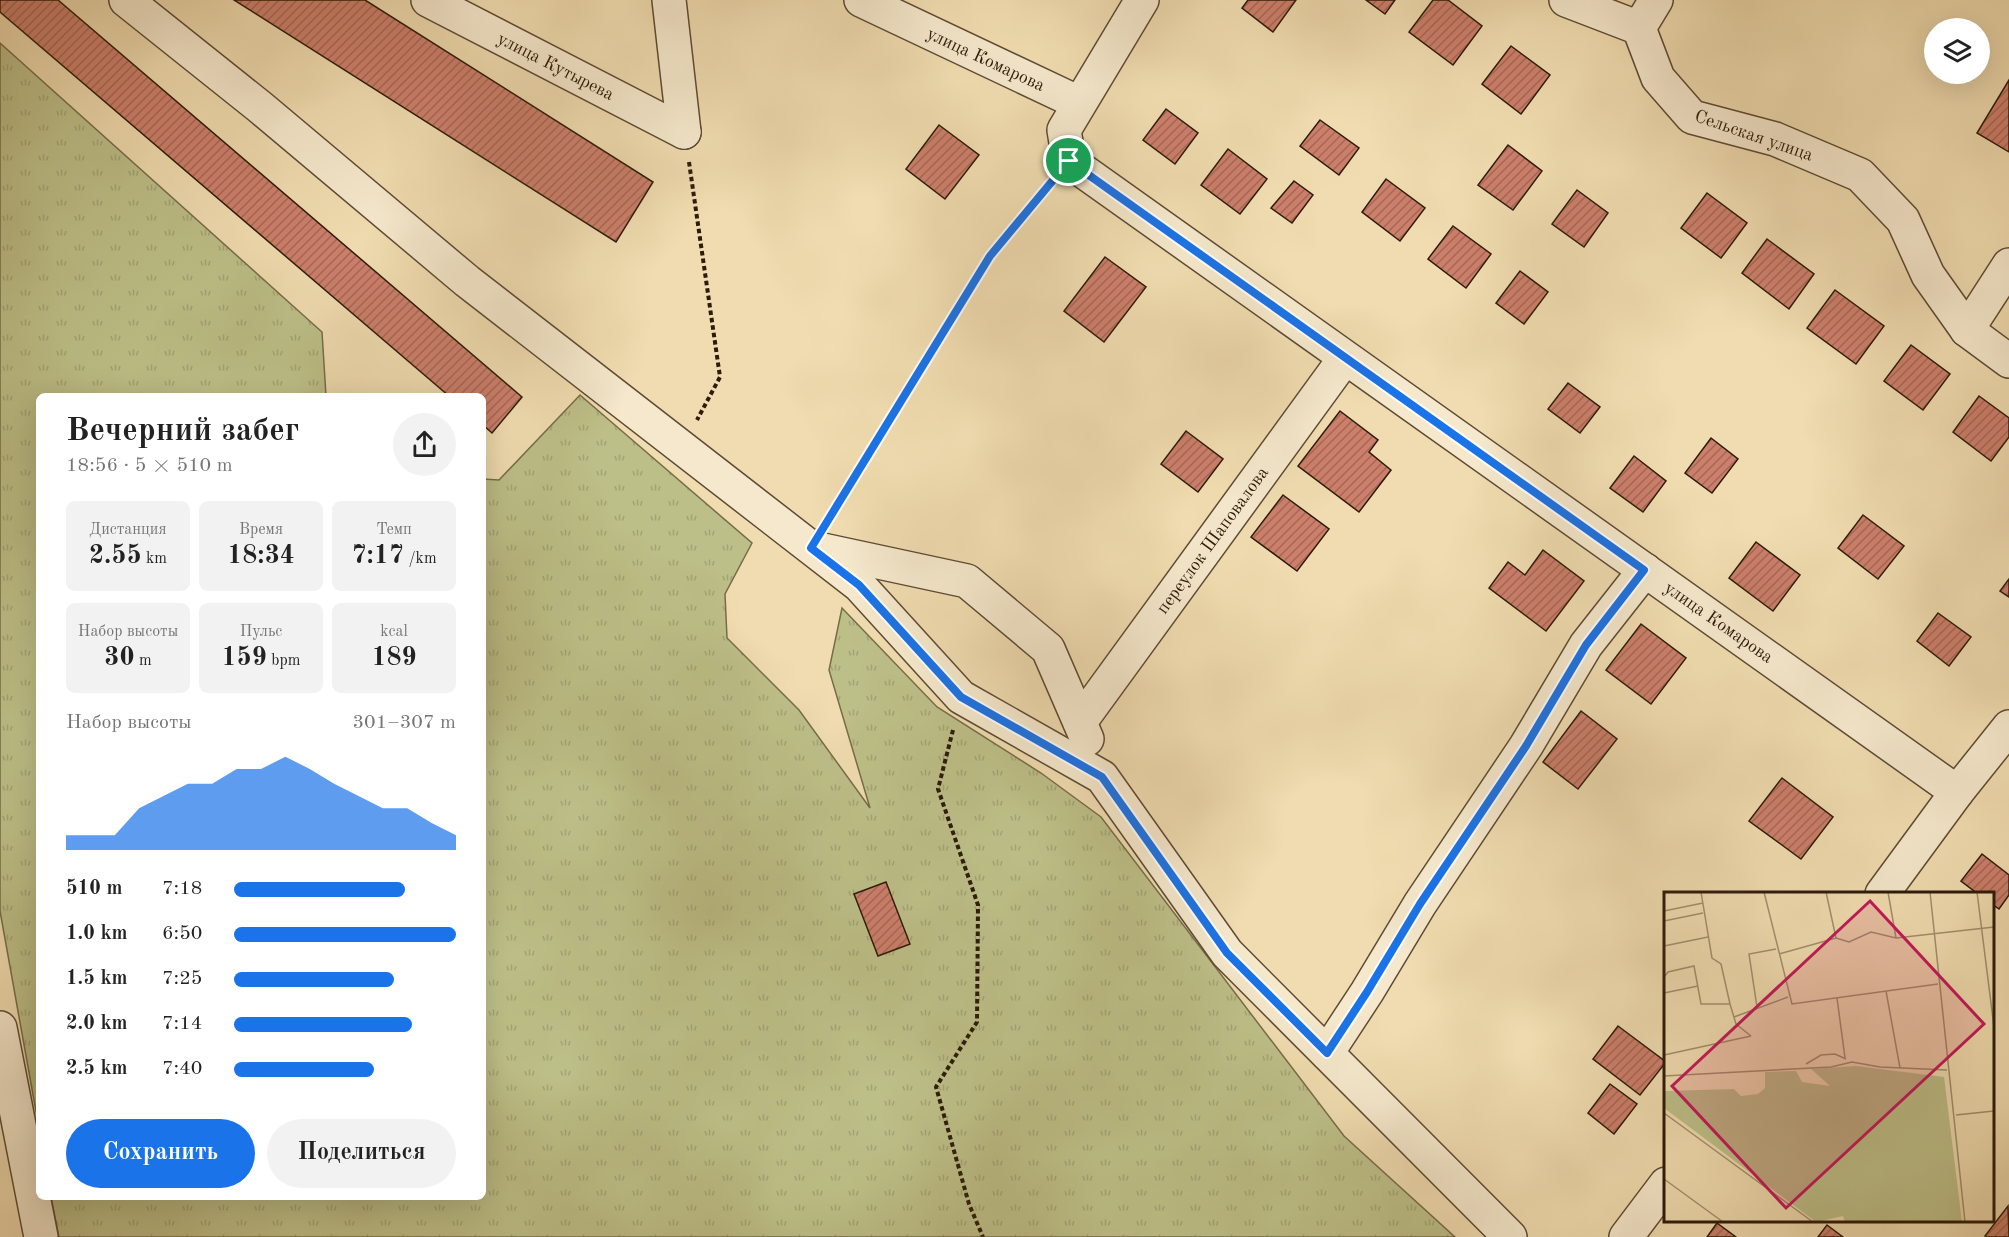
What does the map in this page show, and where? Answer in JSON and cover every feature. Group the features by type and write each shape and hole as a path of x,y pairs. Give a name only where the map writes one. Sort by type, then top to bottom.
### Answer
{"street":[{"path":"126,0 269,114 467,281 859,585 961,697 1102,777"},
{"name":"улица Кутырева","path":"428,0 684,132"},
{"path":"669,0 684,132"},
{"name":"улица Комарова","path":"861,0 1079,104"},
{"path":"1069,161 1064,130 1142,0"},
{"path":"1566,0 1639,28 1656,0"},
{"name":"Сельская улица","path":"1639,28 1658,78 1692,117 1775,139 1860,175 1903,220 1928,275 1967,330 2009,361"},
{"name":"улица Комарова","path":"1069,161 1957,792"},
{"path":"1967,330 2009,265"},
{"name":"переулок Шаповалова","path":"1080,722 1345,358"},
{"path":"811,548 967,581 1048,649 1102,777 1227,953 1510,1237"},
{"path":"1327,1053 1420,904 1526,746 1586,645 1644,570"},
{"path":"1883,892 1957,792 2009,727"},
{"path":"0,1028 41,1237"},
{"path":"1626,1237 1664,1185"}],"path":[{"path":"682,448 720,377 684,132"},
{"path":"811,548 990,256 1069,161"},
{"path":"961,697 938,789 978,905 977,1022 936,1087 969,1204 983,1237"}],"green space":[{"path":"0,43 322,332 326,393 36,393 36,1111 0,911"},
{"path":"580,395 752,543 725,594 727,638 799,710 870,808 829,670 842,608 937,707 1041,773 1101,817 1344,1136 1455,1237 59,1237 52,1200 486,1200 486,479 499,480"}],"building":[{"path":"0,0 58,0 522,397 492,433 486,428 486,393 445,393 0,12"},
{"path":"234,0 365,0 653,182 616,242"},
{"path":"1248,0 1296,0 1273,32 1242,8"},
{"path":"1366,0 1395,0 1385,14"},
{"path":"1433,0 1448,0 1482,26 1453,65 1409,32"},
{"path":"1511,46 1550,75 1521,114 1482,84"},
{"path":"2009,80 2009,152 1977,133"},
{"path":"1166,109 1198,133 1175,164 1143,140"},
{"path":"1320,120 1359,148 1339,175 1300,146"},
{"path":"939,125 979,155 945,199 906,169"},
{"path":"1508,145 1542,171 1513,210 1478,185"},
{"path":"1228,149 1267,179 1240,214 1201,185"},
{"path":"1386,179 1425,208 1400,241 1362,212"},
{"path":"1294,181 1313,195 1292,223 1271,208"},
{"path":"1577,190 1608,213 1584,247 1552,224"},
{"path":"1707,193 1747,223 1721,258 1681,228"},
{"path":"1453,226 1491,254 1466,288 1428,259"},
{"path":"1767,239 1814,274 1789,309 1742,273"},
{"path":"1105,257 1146,287 1104,342 1064,311"},
{"path":"1520,271 1548,292 1524,324 1496,303"},
{"path":"1835,290 1884,326 1856,364 1807,328"},
{"path":"1911,345 1950,374 1923,410 1884,381"},
{"path":"1568,383 1600,407 1580,433 1548,409"},
{"path":"1979,396 2009,418 2009,437 1991,461 1953,432"},
{"path":"1340,411 1378,440 1369,452 1391,470 1359,512 1298,466"},
{"path":"1186,431 1223,459 1198,492 1161,464"},
{"path":"1711,438 1738,459 1712,493 1685,473"},
{"path":"1634,456 1666,481 1643,512 1610,488"},
{"path":"1283,495 1329,529 1297,571 1251,537"},
{"path":"1863,515 1904,546 1878,579 1838,548"},
{"path":"1756,542 1800,575 1773,611 1729,578"},
{"path":"1543,550 1584,581 1546,631 1489,588 1508,562 1525,575"},
{"path":"2009,579 2009,597 2000,591"},
{"path":"1938,613 1971,637 1949,666 1917,641"},
{"path":"1641,624 1686,658 1651,704 1606,670"},
{"path":"1581,711 1617,739 1578,789 1543,762"},
{"path":"1782,778 1833,817 1801,859 1749,821"},
{"path":"1982,854 2009,875 2009,895 1999,909 1994,905 1994,892 1975,892 1961,881"},
{"path":"886,882 910,944 878,956 854,894"},
{"path":"1618,1026 1664,1060 1664,1065 1640,1095 1593,1059"},
{"path":"1610,1084 1637,1104 1614,1134 1588,1113"},
{"path":"2008,1206 2009,1237 1985,1236"},
{"path":"1717,1223 1736,1237 1707,1237"},
{"path":"1827,1225 1843,1237 1818,1237"}],"route":[{"path":"1069,161 1644,570 1586,645 1526,746 1420,904 1327,1053 1227,953 1102,777 961,697 859,585 811,548 990,256 1069,161"}]}
